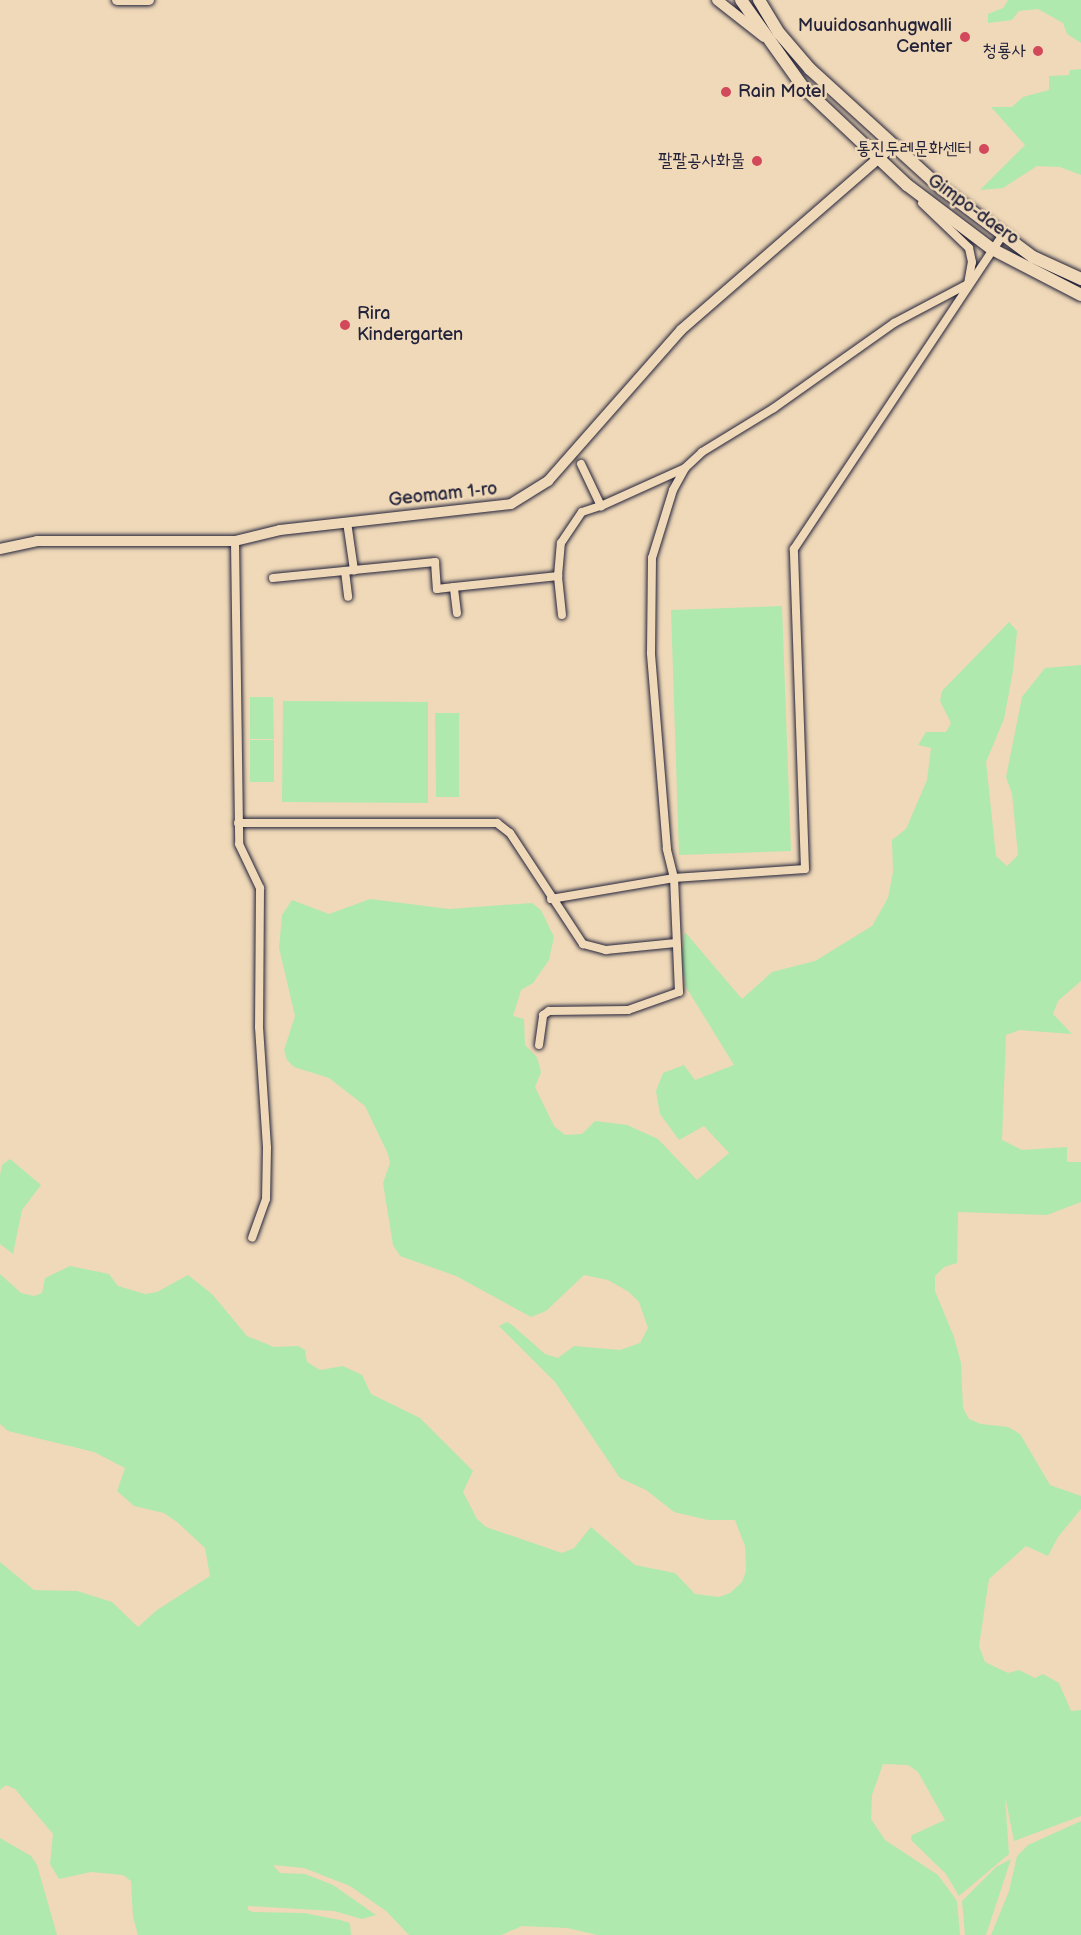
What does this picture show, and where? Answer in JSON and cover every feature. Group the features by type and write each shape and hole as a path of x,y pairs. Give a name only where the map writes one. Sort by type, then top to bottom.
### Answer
{"main road":[{"name":"Gimpo-daero","path":"741,0 803,87 907,185 992,249 1081,295"},
{"name":"Gimpo-daero","path":"759,0 779,33 810,69 893,146 1002,236 1033,257 1081,279"}],"street":[{"path":"117,0 149,0"},
{"path":"717,0 767,39"},
{"name":"Geomam 1-ro","path":"0,549 37,541 234,541 280,530 485,509 511,504 532,493 572,455 664,346 893,146"},
{"path":"907,185 969,248 972,262 969,284"},
{"path":"551,899 674,878 805,869 794,549 1002,236"},
{"path":"562,615 558,576 561,543 582,512 601,506 685,468 702,452 783,402 894,323 969,284"},
{"path":"581,464 601,506"},
{"path":"539,1045 543,1015 549,1011 628,1010 679,992 674,878 667,849 656,727 652,558 657,531 685,468"},
{"path":"347,522 354,570"},
{"path":"234,541 238,823 242,857 260,888 259,1027 267,1158 266,1199 252,1238"},
{"path":"273,578 435,562 437,589 558,576"},
{"path":"345,571 348,597"},
{"path":"454,587 457,613"},
{"path":"238,823 496,823 510,833 551,899 583,944 606,950 676,943"}],"green space":[{"path":"1008,0 1081,0 1081,43 1067,34 1063,23 1038,9 1019,11 1012,20 988,23 988,14 1003,8"},
{"path":"1081,69 1081,175 1060,167 1037,166 1003,188 980,190 1025,145 991,107 1012,107 1023,97 1049,90 1049,76 1069,75 1070,70"},
{"path":"782,606 791,851 679,855 671,610"},
{"path":"1009,622 1017,631 1013,671 1004,719 986,762 996,856 1007,866 1018,855 1012,794 1006,777 1022,697 1045,668 1081,665 1081,981 1058,1001 1053,1014 1072,1034 1019,1030 1006,1035 1002,1140 1022,1150 1067,1147 1067,1162 1081,1162 1081,1202 1047,1215 958,1212 957,1263 944,1267 935,1276 935,1291 954,1337 961,1363 963,1408 969,1419 981,1424 1008,1427 1020,1434 1050,1485 1081,1496 1081,1509 1058,1537 1048,1556 1026,1546 989,1579 979,1646 985,1662 1008,1673 1019,1670 1035,1678 1043,1674 1059,1683 1071,1711 1081,1710 1081,1816 1014,1841 1005,1796 1009,1854 959,1896 946,1874 911,1840 912,1835 945,1820 918,1772 908,1765 883,1764 872,1795 871,1819 885,1840 938,1875 957,1901 960,1935 598,1935 567,1928 522,1926 501,1935 409,1935 386,1911 350,1886 304,1868 273,1865 280,1873 305,1874 333,1885 376,1915 362,1919 334,1911 248,1906 248,1910 253,1912 304,1913 340,1920 350,1923 351,1935 138,1935 133,1917 131,1881 123,1875 91,1872 59,1879 50,1864 53,1834 15,1789 6,1785 0,1790 0,1562 34,1590 77,1591 112,1602 138,1627 157,1610 210,1576 205,1548 164,1513 134,1506 117,1491 125,1468 94,1452 8,1431 0,1424 0,1274 21,1293 34,1296 42,1293 45,1278 70,1266 109,1274 118,1286 145,1294 157,1292 188,1275 212,1294 247,1336 274,1347 298,1346 305,1350 307,1362 320,1370 343,1366 362,1375 371,1394 420,1418 473,1471 463,1492 477,1519 486,1527 562,1553 574,1548 591,1527 635,1565 675,1573 695,1594 719,1597 730,1593 742,1582 746,1571 745,1546 735,1520 708,1520 674,1512 646,1490 620,1478 555,1382 499,1326 507,1322 545,1354 558,1358 574,1346 620,1350 640,1343 648,1328 639,1302 629,1292 608,1280 584,1275 546,1311 531,1317 456,1276 400,1256 393,1245 383,1183 390,1163 388,1154 365,1106 329,1078 294,1067 287,1060 284,1050 295,1016 279,948 282,915 292,900 329,914 370,899 449,909 532,903 541,910 554,937 549,960 533,983 521,990 513,1016 524,1019 525,1045 537,1057 541,1072 535,1087 554,1126 565,1135 582,1134 595,1121 627,1125 658,1139 697,1180 729,1153 704,1126 679,1140 660,1114 656,1091 663,1073 684,1065 695,1080 734,1065 686,987 681,957 685,932 742,999 772,972 815,961 872,926 888,898 893,872 892,840 906,829 927,780 931,748 918,745 926,732 946,732 951,723 940,701 942,691"},
{"path":"250,697 273,697 274,739 250,739"},
{"path":"283,701 428,702 428,803 282,802"},
{"path":"435,713 459,713 459,797 436,797"},
{"path":"250,740 274,740 274,782 250,782"},
{"path":"10,1159 41,1185 22,1210 13,1254 0,1244 0,1175 2,1165"},
{"path":"1081,1821 1081,1935 991,1935 1009,1891 1017,1856 1028,1845"},
{"path":"0,1838 31,1856 37,1865 57,1935 0,1935"},
{"path":"1011,1859 986,1935 965,1935 962,1901 996,1867"}],"place":[{"name":"Muuidosanhugwalli Center","path":"965,37"},
{"name":"청룡사","path":"1038,51"},
{"name":"Rain Motel","path":"726,92"},
{"name":"통진두레문화센터","path":"984,149"},
{"name":"팔팔공사화물","path":"757,161"},
{"name":"Rira Kindergarten","path":"345,325"}]}
